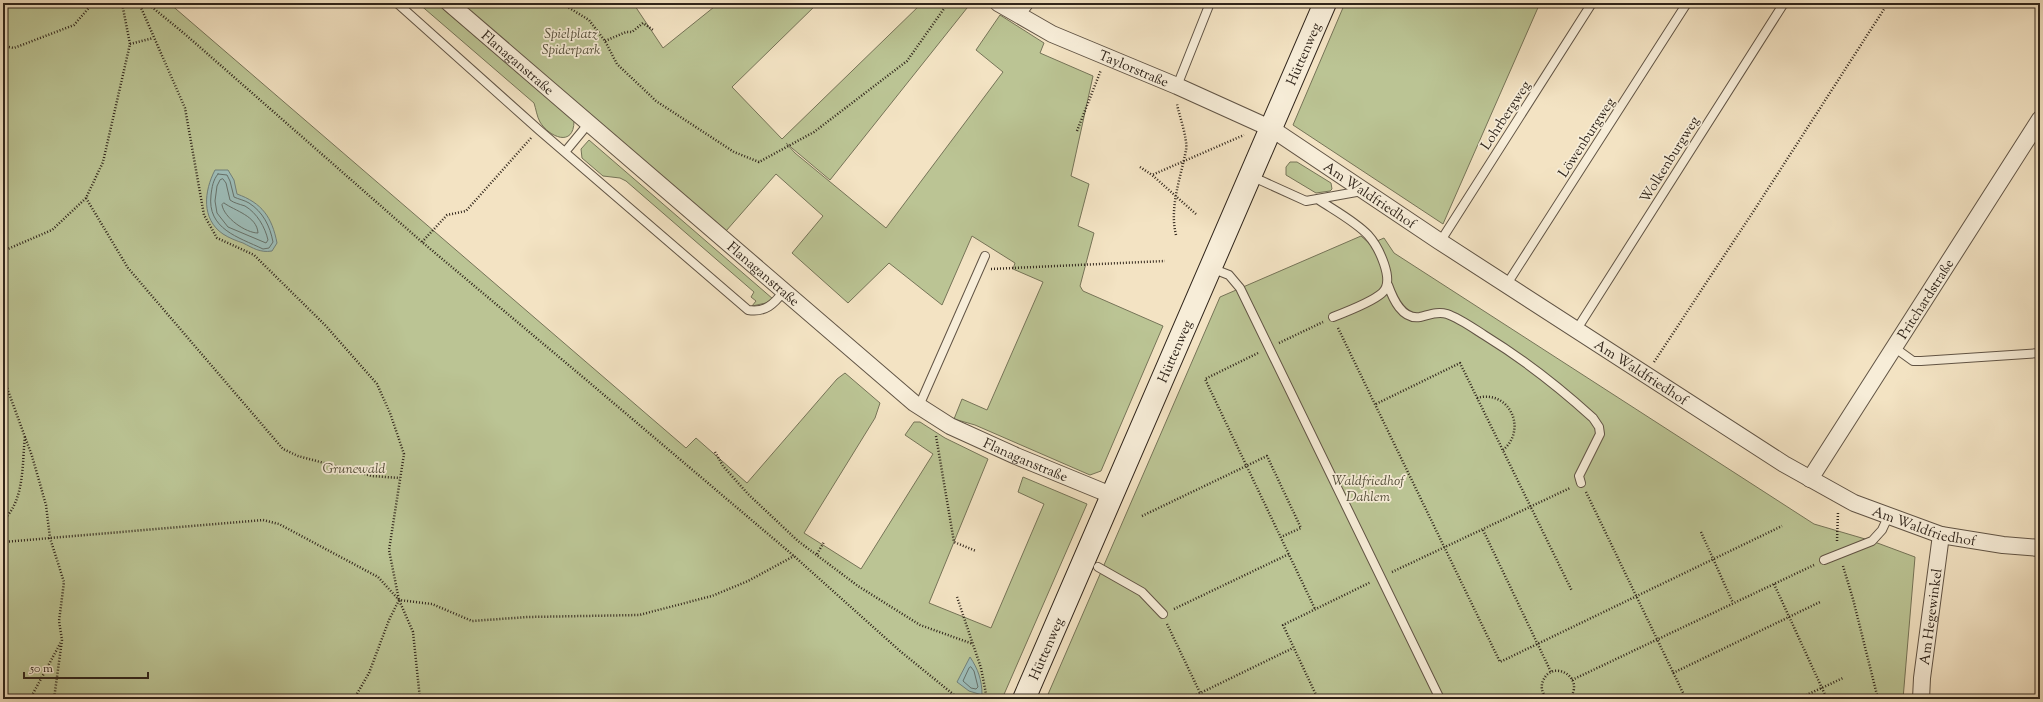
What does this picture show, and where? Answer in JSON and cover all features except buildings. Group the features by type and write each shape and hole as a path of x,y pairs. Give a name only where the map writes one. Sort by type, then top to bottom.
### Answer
{"main road":[{"name":"Hüttenweg","path":"1024,699 1086,560 1111,495 1272,129 1278,110 1325,3"}],"street":[{"name":"Flanaganstraße","path":"449,3 919,406 950,426 1016,456 1111,495"},
{"name":"Taylorstraße","path":"998,3 1052,34 1177,86 1272,129"},
{"name":"Pritchardstraße","path":"1810,479 2040,119"},
{"name":"Am Waldfriedhof","path":"1272,129 1362,191 1440,242 1784,464 1810,479 1854,503 1888,517 1941,535 2003,545 2040,548"},
{"name":"Am Hegewinkel","path":"1921,699 1923,672 1941,535"}],"lane":[{"path":"397,3 539,130 748,310 758,312 775,303 784,291"},
{"path":"1020,16 1030,3"},
{"path":"1177,86 1210,3"},
{"name":"Lohrbergweg","path":"1440,242 1592,3"},
{"name":"Löwenburgweg","path":"1507,284 1687,3"},
{"name":"Wolkenburgweg","path":"1577,329 1784,3"},
{"path":"565,152 589,123"},
{"path":"1251,175 1306,201 1319,200 1362,191"},
{"path":"1319,200 1367,234 1374,242 1388,273 1388,285 1400,309 1409,316 1419,317 1428,314 1447,314 1476,329 1514,354 1593,418 1599,426 1600,434 1579,476 1581,483"},
{"path":"919,406 985,256"},
{"path":"1211,268 1229,275 1240,288 1440,699"},
{"path":"1333,317 1382,293 1388,285"},
{"path":"1895,348 1913,361 2040,353"},
{"path":"1824,560 1872,541 1882,530 1888,517"},
{"path":"1098,567 1142,592 1163,614"}],"path":[{"path":"3,46 14,48 74,25 94,3"},
{"path":"3,251 52,230 86,198 103,162 130,44 122,3"},
{"path":"139,3 153,38 163,56 185,108 204,215 217,238 254,255 326,326 377,384 390,413 404,454 389,550 399,600 413,632 420,699"},
{"path":"147,3 192,40 422,242 794,556 900,651 959,699"},
{"path":"561,3 589,20 605,41 617,64 656,101 734,152 758,162 814,132 907,61 948,3"},
{"path":"567,3 572,9"},
{"path":"1654,363 1888,3"},
{"path":"605,41 626,32 632,32 643,23 653,30"},
{"path":"130,44 153,38"},
{"path":"1077,131 1107,57"},
{"path":"1176,235 1173,224 1176,197 1186,148 1175,95 1177,86"},
{"path":"422,242 447,215 466,211 539,130"},
{"path":"1152,175 1248,133"},
{"path":"1140,167 1152,175 1196,214"},
{"path":"86,198 128,268 283,449 298,456 372,476 400,478"},
{"path":"979,270 1165,261"},
{"path":"1376,404 1460,363 1572,591"},
{"path":"1359,371 1500,662 1782,526"},
{"path":"3,377 25,435 46,505 50,538 64,582 59,621 62,640 54,699"},
{"path":"1477,398 1486,396 1493,397 1500,400 1511,412 1514,420 1515,431 1510,445 1503,450"},
{"path":"934,428 954,542 976,551"},
{"path":"3,520 12,512 20,488 25,435"},
{"path":"1232,436 1315,609"},
{"path":"715,452 723,466 748,494 798,541 858,586 920,625 973,644"},
{"path":"1142,516 1267,456 1301,528 1281,537"},
{"path":"1402,567 1581,483 1686,699"},
{"path":"1838,508 1837,548 1854,599 1878,699"},
{"path":"3,542 263,520 279,524 378,577 399,600 432,604 472,620 528,617 639,615 712,596 748,581 794,556"},
{"path":"1483,530 1551,672"},
{"path":"1701,532 1733,603"},
{"path":"817,554 824,542"},
{"path":"1203,699 1163,614 1289,554"},
{"path":"1572,680 1824,560"},
{"path":"1774,584 1827,699"},
{"path":"1318,699 1283,625 1357,589"},
{"path":"957,597 984,680 986,699"},
{"path":"354,699 369,673 389,620 399,600"},
{"path":"1673,673 1820,602"},
{"path":"30,699 62,640"},
{"path":"1188,699 1293,648"},
{"path":"1547,699 1542,690 1543,680 1551,672 1561,671 1570,676 1572,680 1574,688 1569,699"},
{"path":"1798,699 1843,678"},
{"path":"1534,699 1544,694"}],"green space":[{"name":"Grunewald","path":"3,3 169,3 686,448 696,438 747,483 837,379 845,373 880,403 875,418 804,533 861,569 933,454 905,435 914,422 920,422 945,438 988,459 929,603 991,628 1044,504 1018,492 1023,477 1087,504 1002,699 3,699"},
{"path":"418,3 436,3 574,121 573,129 570,135 560,137 549,132 540,122 534,103"},
{"name":"Spielplatz Spiderpark","path":"460,3 633,3 663,48 719,3 818,3 732,87 782,139 922,3 971,3 830,180 786,143 795,153 886,228 1003,72 976,50 1000,15 1044,43 1040,53 1093,76 1071,176 1089,184 1078,226 1094,233 1080,286 1083,291 1163,326 1101,471 1090,475 975,425 954,419 962,399 987,410 1043,282 1013,269 1015,263 972,236 942,305 889,263 848,303 792,253 823,216 776,174 726,231"},
{"path":"1345,3 1540,3 1443,224 1293,125"},
{"path":"589,140 773,299 766,303 752,306 756,301 751,297 754,292 626,181 620,178 603,176 582,158 581,149"},
{"path":"1290,162 1297,162 1331,183 1332,189 1330,191 1316,193 1286,175 1286,167"},
{"name":"Waldfriedhof Dahlem","path":"1361,236 1370,244 1384,238 1394,253 1814,524 1872,541 1915,557 1903,699 1046,699 1220,297"}],"water":[{"path":"215,170 228,170 234,180 237,194 253,202 269,218 277,243 272,251 260,251 228,237 216,228 211,221 208,213 207,196 211,178"},
{"path":"970,657 979,675 982,695 969,691 957,682"}]}
